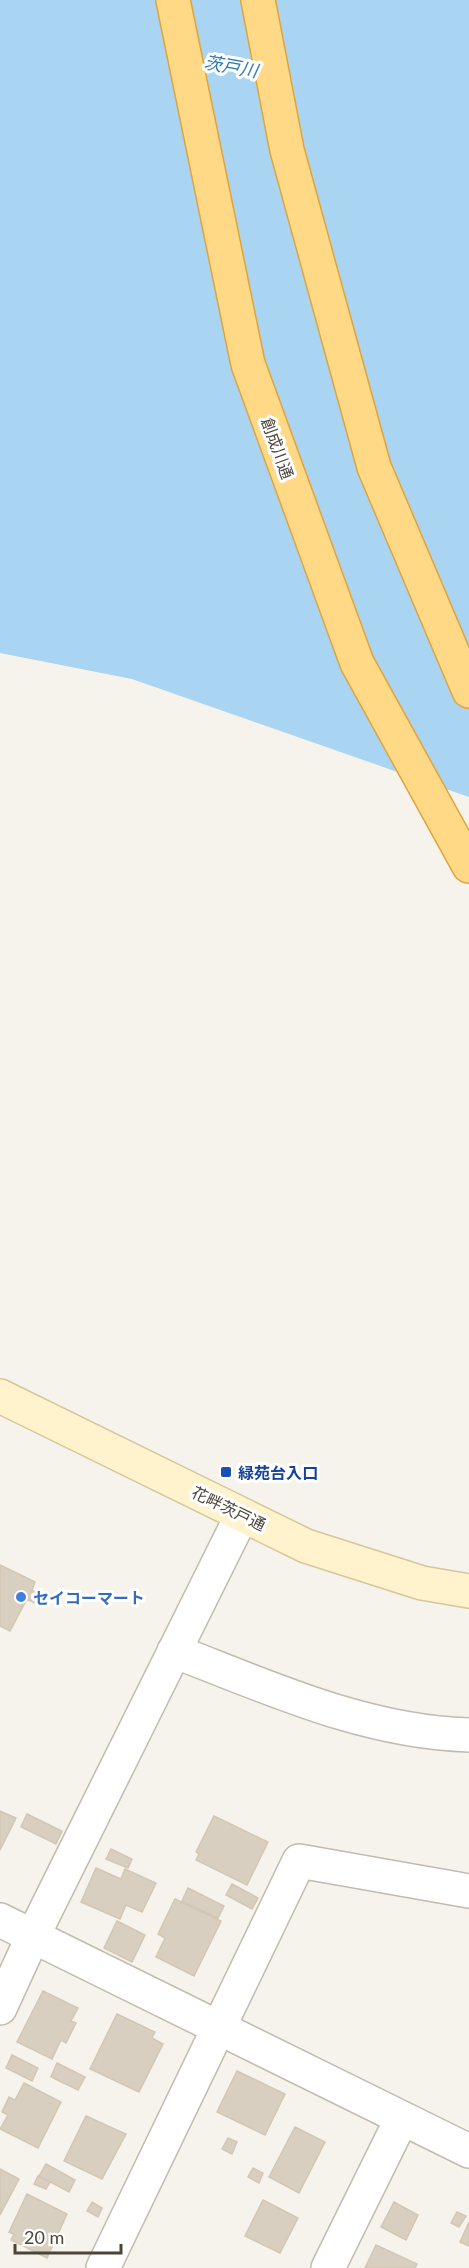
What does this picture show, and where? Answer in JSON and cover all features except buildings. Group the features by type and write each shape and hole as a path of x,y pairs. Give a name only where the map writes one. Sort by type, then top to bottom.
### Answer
{"highway":[{"name":"創成川通","path":"174,0 248,364 357,663 469,866"},
{"path":"258,0 287,150 374,467 469,691"}],"main road":[{"name":"花畔茨戸通","path":"0,1396 306,1546 422,1583 469,1591"}],"street":[{"path":"0,2008 33,1936 242,1515"},
{"path":"174,1652 340,1713 407,1730 469,1735"},
{"path":"103,2268 217,2027 299,1861 469,1891"},
{"path":"0,1920 469,2151"},
{"path":"328,2268 402,2118"}],"water":[{"name":"茨戸川","path":"0,0 469,0 469,797 132,679 0,653"}],"place":[{"name":"緑苑台入口","path":"226,1472"},
{"name":"セイコーマート","path":"21,1597"}]}
